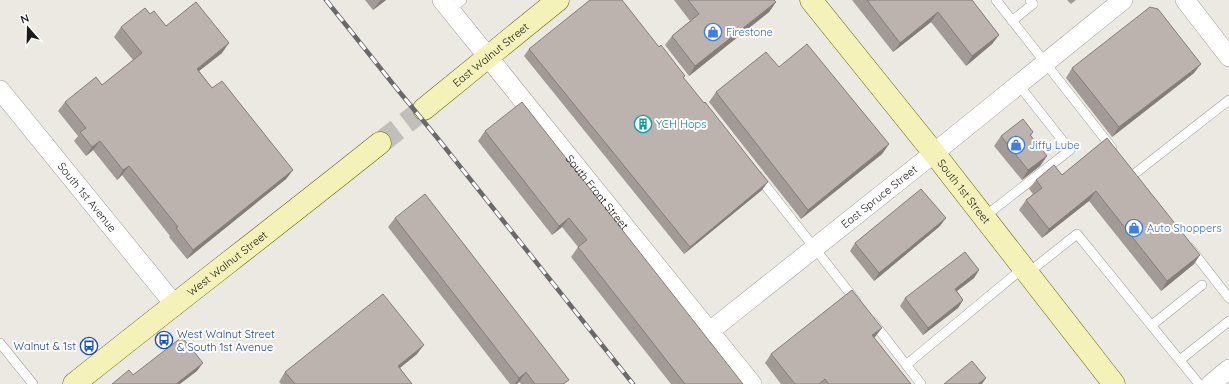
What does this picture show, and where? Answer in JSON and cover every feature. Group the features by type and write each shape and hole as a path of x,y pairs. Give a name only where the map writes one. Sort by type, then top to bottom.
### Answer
{"street":[{"name":"East Walnut Street","path":"424,109 558,0"},
{"name":"East Spruce Street","path":"710,331 934,153 1122,0"},
{"path":"1185,0 1229,57"},
{"name":"South 1st Street","path":"817,2 1114,384"},
{"name":"South Front Street","path":"451,3 487,57 752,384"},
{"name":"South 1st Avenue","path":"0,90 174,304"},
{"name":"West Walnut Street","path":"74,384 380,143"},
{"path":"1211,384 1229,369"}],"lane":[{"path":"996,0 1119,156"},
{"path":"1012,20 1033,4 1030,0"},
{"path":"984,217 1070,150 1018,84"},
{"path":"1133,175 1229,100"},
{"path":"752,167 922,384"},
{"path":"906,365 1026,271 1077,234 1199,384"},
{"path":"1186,243 1229,298"},
{"path":"1152,325 1202,285"},
{"path":"1180,360 1229,321"},
{"path":"0,343 33,384"}],"building":[{"name":"YCH Hops","path":"590,0 622,0 659,47 661,45 685,76 683,77 704,103 705,102 768,182 690,247 529,49"},
{"name":"Firestone","path":"688,0 774,0 776,2 695,66 672,36 699,14"},
{"path":"867,0 972,0 999,35 972,56 938,12 900,43"},
{"path":"196,2 229,43 197,69 212,88 222,81 293,170 193,250 176,228 178,227 129,166 123,170 100,141 92,147 80,132 86,128 65,102 96,77 102,85 142,53 121,27 145,8 150,14 154,11 166,26"},
{"path":"1150,7 1158,9 1201,64 1119,127 1072,68"},
{"path":"807,44 889,144 808,210 716,92 766,52 779,67"},
{"path":"522,102 743,384 685,384 578,247 587,240 569,218 559,226 485,131"},
{"path":"1023,119 1033,132 1030,135 1047,156 1028,170 1001,136"},
{"path":"1107,138 1200,255 1167,281 1096,191 1049,229 1026,200 1042,188 1036,180 1054,165 1062,175"},
{"path":"921,189 946,218 879,273 855,243"},
{"path":"425,194 569,380 563,384 535,384 526,372 519,378 395,218"},
{"path":"965,252 979,270 955,289 963,300 928,328 905,298"},
{"path":"852,290 882,328 872,335 911,384 829,384 825,379 819,384 795,384 771,354"},
{"path":"383,294 424,345 398,366 412,384 295,384 285,372"},
{"path":"182,337 203,363 176,384 112,384 129,370 133,375"},
{"path":"972,361 986,378 978,384 944,384"}],"tunnel":[{"path":"380,143 424,109"}],"railway":[{"path":"326,0 633,384"}],"place":[{"name":"Firestone","path":"713,32"},
{"name":"YCH Hops","path":"643,124"},
{"name":"Jiffy Lube","path":"1016,145"},
{"name":"Auto Shoppers","path":"1134,228"},
{"name":"West Walnut Street & South 1st Avenue","path":"164,340"},
{"name":"Walnut & 1st","path":"89,346"}]}
